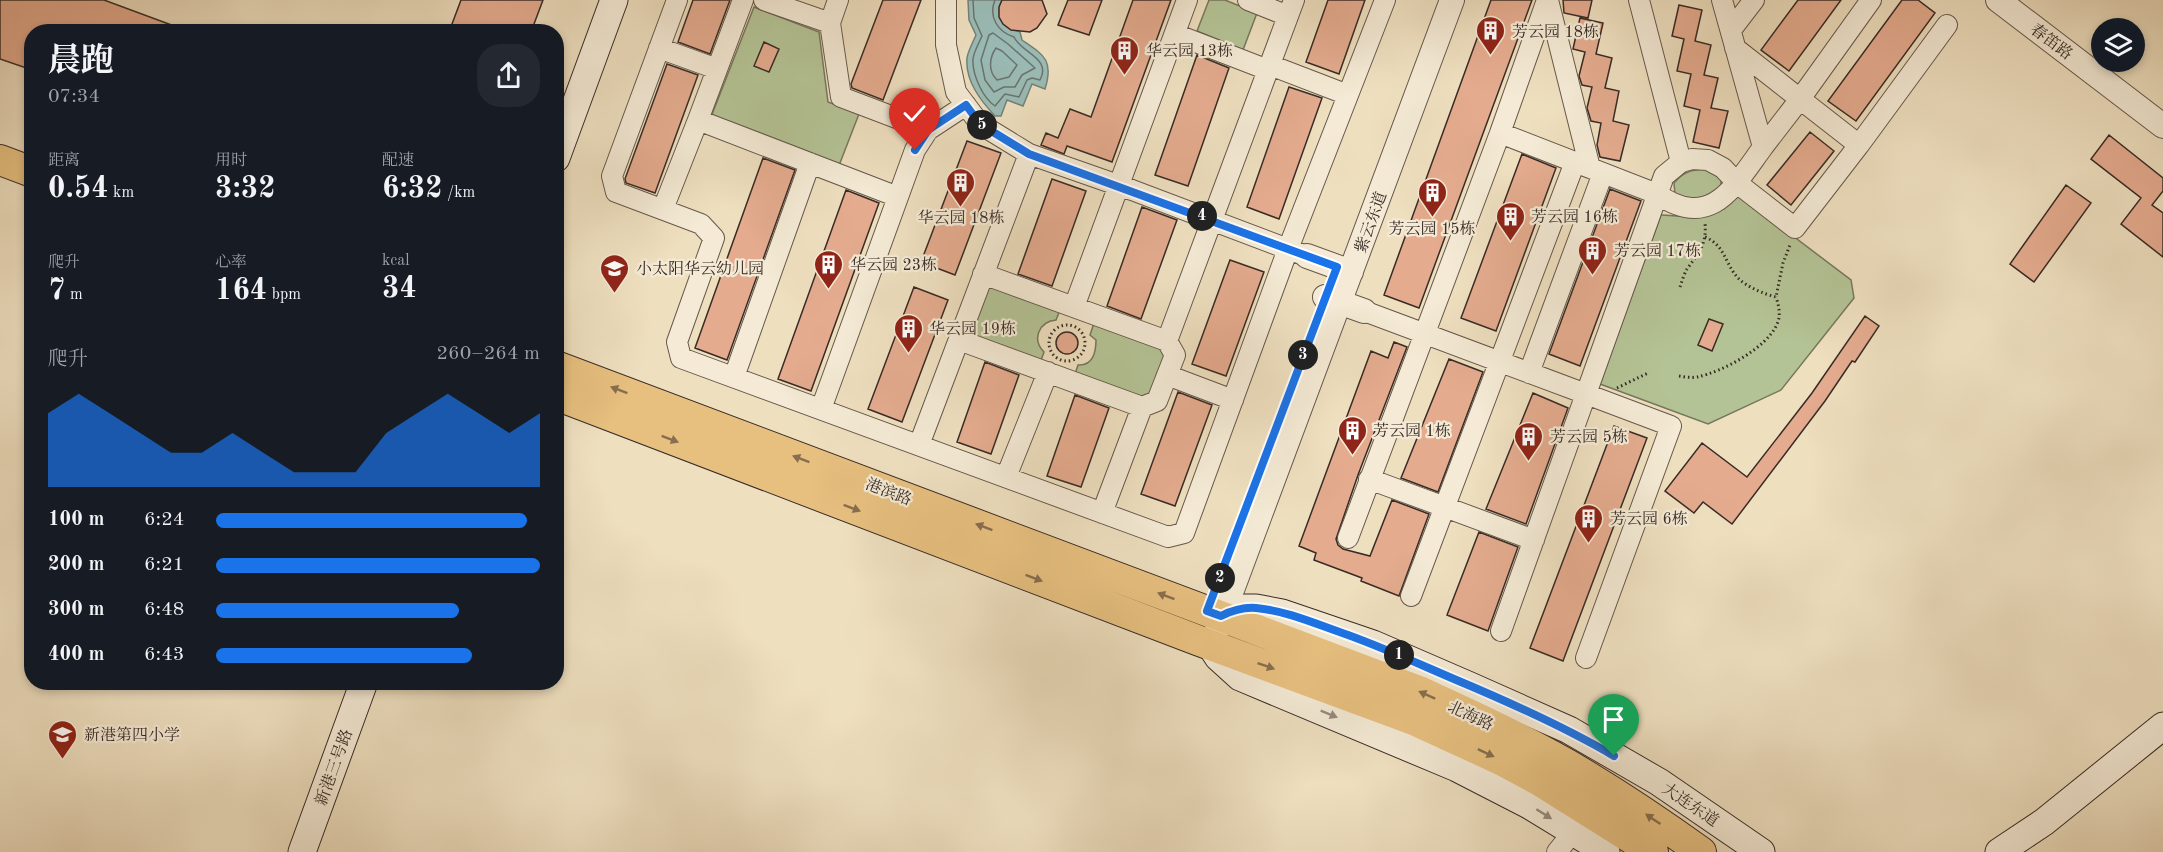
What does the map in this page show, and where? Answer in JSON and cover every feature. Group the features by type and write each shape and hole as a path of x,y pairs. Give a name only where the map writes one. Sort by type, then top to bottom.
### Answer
{"main road":[{"path":"564,91 598,0"},
{"path":"564,136 614,0"},
{"path":"0,160 24,169"},
{"path":"0,180 24,189"},
{"name":"港滨路","path":"564,369 1214,614"},
{"name":"港滨路","path":"564,398 1204,643"},
{"name":"大连东道","path":"1214,614 1240,608 1256,608 1282,613 1373,644 1490,694 1569,730 1659,782 1761,852"},
{"name":"北海路","path":"1214,614 1419,691 1516,737 1611,790 1701,852"},
{"path":"1204,643 1240,677 1431,755 1529,805 1565,842 1606,852"},
{"name":"北海路","path":"1204,643 1341,692 1456,739 1540,781 1653,852"},
{"name":"新港三号路","path":"287,852 345,690"},
{"name":"新港三号路","path":"302,852 361,690"},
{"path":"1999,852 2044,822 2163,726"},
{"path":"2033,852 2163,746"}],"street":[{"path":"676,0 612,176 616,192 701,224 714,238 677,342 681,358 1168,537 1184,532 1233,400 1298,252 1348,95 1384,0"},
{"path":"663,210 743,0"},
{"path":"764,0 830,23"},
{"path":"838,0 830,23 841,97 928,130"},
{"path":"946,0 946,45 956,92 980,124 1029,154 1344,269"},
{"path":"1074,307 1187,0"},
{"path":"1167,341 1291,8 1248,0"},
{"name":"紫云东道","path":"1344,269 1438,0"},
{"name":"紫云东道","path":"1204,643 1332,300 1452,0"},
{"path":"1348,538 1548,0"},
{"path":"1529,373 1589,168 1548,0"},
{"path":"1639,0 1681,162"},
{"path":"1722,0 1762,147"},
{"path":"1733,39 1754,0"},
{"path":"1500,132 1657,194 1689,210 1711,206 1737,183 1871,0"},
{"name":"春笛路","path":"1998,0 2163,126"},
{"name":"春笛路","path":"2025,0 2091,51"},
{"path":"1501,632 1664,176 1681,162 1692,159 1708,160 1723,168 1737,183 1795,228 1947,25"},
{"path":"1175,34 1348,95"},
{"path":"1733,39 1800,99 1859,145"},
{"path":"659,48 717,69"},
{"name":"春笛路","path":"2119,72 2163,106"},
{"path":"821,410 915,150 928,130 966,105"},
{"path":"698,120 898,197"},
{"path":"919,445 1029,154"},
{"path":"734,377 810,163"},
{"path":"1411,596 1500,362 1589,168"},
{"path":"958,340 1142,407 1157,401 1175,355 1167,341 983,274"},
{"path":"1332,300 1671,426 1586,658"},
{"path":"1006,477 1048,372"},
{"path":"1167,375 1233,400"},
{"path":"1102,513 1142,407"},
{"path":"1369,479 1534,540"}],"path":[{"path":"1680,287 1686,271 1696,260 1706,237 1704,215"},
{"path":"1706,237 1714,241 1737,278 1776,297"},
{"path":"1679,376 1695,377 1713,372 1741,358 1764,342 1778,324 1780,308 1776,297 1783,263 1791,243"},
{"path":"1061,326 1078,328 1085,338 1081,355 1071,361 1060,360 1054,356 1049,345 1052,334 1061,326"},
{"path":"1613,389 1648,373"}],"green space":[{"path":"1209,0 1225,0 1257,13 1243,50 1197,31"},
{"path":"754,7 819,32 828,102 859,114 838,168 711,117"},
{"path":"1704,169 1715,172 1721,177 1721,187 1710,196 1700,200 1675,194 1674,183 1681,176 1691,171"},
{"path":"1739,195 1851,280 1854,298 1781,390 1708,424 1600,384 1661,215 1685,217 1711,213"},
{"path":"987,284 1060,310 1056,320 1045,324 1039,332 1038,342 1044,352 1040,363 967,337"},
{"path":"1094,323 1161,348 1165,359 1152,395 1141,400 1074,377 1078,365 1087,363 1093,357 1096,340 1090,335"}],"water":[{"path":"968,0 1002,0 999,12 1002,21 1009,28 1020,32 1022,40 1041,54 1047,65 1045,89 1032,84 1023,106 1007,100 1001,116 995,116 984,104 971,83 967,58 976,35 969,20"}],"building":[{"path":"0,0 104,0 169,24 24,24 24,67 0,59"},
{"path":"461,0 543,0 534,24 452,24"},
{"path":"693,0 730,0 710,54 678,42"},
{"path":"883,0 921,0 883,100 852,88 851,84"},
{"path":"1002,0 1042,0 1047,14 1037,28 1030,32 1011,30 1003,24 999,17"},
{"path":"1068,0 1102,0 1089,35 1058,25"},
{"name":"华云园 13栋","path":"1133,0 1171,0 1112,162 1067,146 1064,154 1041,145 1046,133 1058,138 1070,109 1091,117"},
{"path":"1328,0 1365,0 1339,74 1306,62"},
{"path":"1491,0 1532,0 1419,308 1384,295"},
{"path":"1563,0 1592,0 1588,18 1564,13"},
{"path":"1798,0 1841,0 1789,71 1761,50"},
{"path":"1902,0 1918,0 1935,13 1856,121 1828,101"},
{"path":"1679,5 1702,10 1695,41 1711,45 1704,75 1718,78 1711,108 1728,111 1719,148 1693,142 1700,110 1684,106 1691,74 1677,71 1684,39 1672,36"},
{"path":"1580,18 1603,23 1596,54 1612,58 1605,88 1619,91 1613,121 1629,125 1620,161 1600,157 1597,145 1601,123 1591,121 1587,108 1592,87 1582,85 1579,76 1585,52 1573,49"},
{"path":"764,42 779,49 769,72 754,66"},
{"path":"1197,55 1229,68 1188,186 1155,175"},
{"path":"667,64 698,75 655,193 626,183 625,179"},
{"path":"1289,87 1322,98 1279,219 1247,207"},
{"path":"1810,132 1834,151 1791,205 1767,185"},
{"path":"2109,135 2163,178 2163,191 2152,205 2163,213 2163,257 2121,224 2141,198 2091,159"},
{"name":"华云园 18栋","path":"967,141 1001,153 955,275 921,262"},
{"name":"芳云园 16栋","path":"1522,154 1556,168 1496,331 1461,318"},
{"path":"763,158 795,170 727,360 695,348"},
{"path":"1052,179 1086,191 1052,286 1018,274"},
{"path":"2066,185 2091,203 2034,282 2010,264"},
{"name":"芳云园 17栋","path":"1610,189 1641,201 1580,366 1549,354"},
{"name":"华云园 23栋","path":"846,190 879,203 811,391 778,379"},
{"path":"1142,207 1177,220 1141,319 1107,306"},
{"path":"1230,260 1264,272 1226,376 1192,364"},
{"name":"华云园 19栋","path":"914,287 948,300 902,422 868,409"},
{"path":"1865,316 1879,326 1855,362 1852,361 1825,401 1732,524 1703,502 1694,513 1665,491 1702,443 1747,477 1812,393"},
{"path":"1709,319 1723,324 1712,351 1698,345"},
{"path":"1067,332 1075,335 1078,343 1075,351 1067,354 1059,351 1056,343 1059,335"},
{"name":"芳云园 1栋","path":"1394,342 1407,347 1336,539 1338,545 1343,549 1370,556 1392,500 1429,514 1399,596 1361,581 1362,578 1314,560 1316,553 1299,546 1371,351 1388,358"},
{"path":"1449,359 1483,372 1438,492 1401,478"},
{"path":"985,362 1019,375 991,454 957,442"},
{"path":"1178,392 1212,405 1175,506 1141,494"},
{"name":"芳云园 5栋","path":"1533,393 1568,408 1526,524 1486,509"},
{"path":"1075,395 1109,408 1081,487 1047,476"},
{"name":"芳云园 6栋","path":"1614,426 1647,438 1563,661 1530,648"},
{"path":"1479,532 1518,547 1488,631 1447,615"}],"place":[{"name":"芳云园 18栋","path":"1491,56"},
{"name":"华云园 13栋","path":"1125,76"},
{"name":"华云园 18栋","path":"961,208"},
{"name":"芳云园 15栋","path":"1432,218"},
{"name":"芳云园 16栋","path":"1510,242"},
{"name":"芳云园 17栋","path":"1593,276"},
{"name":"华云园 23栋","path":"829,290"},
{"name":"小太阳华云幼儿园","path":"615,294"},
{"name":"华云园 19栋","path":"908,354"},
{"name":"芳云园 1栋","path":"1352,456"},
{"name":"芳云园 5栋","path":"1529,462"},
{"name":"芳云园 6栋","path":"1589,544"},
{"name":"新港第四小学","path":"63,760"}],"route":[{"path":"915,150 928,130 966,105 980,124 1029,154 1337,267 1207,611 1221,616 1240,608 1256,608 1282,613 1373,644 1569,730 1614,756"}]}
